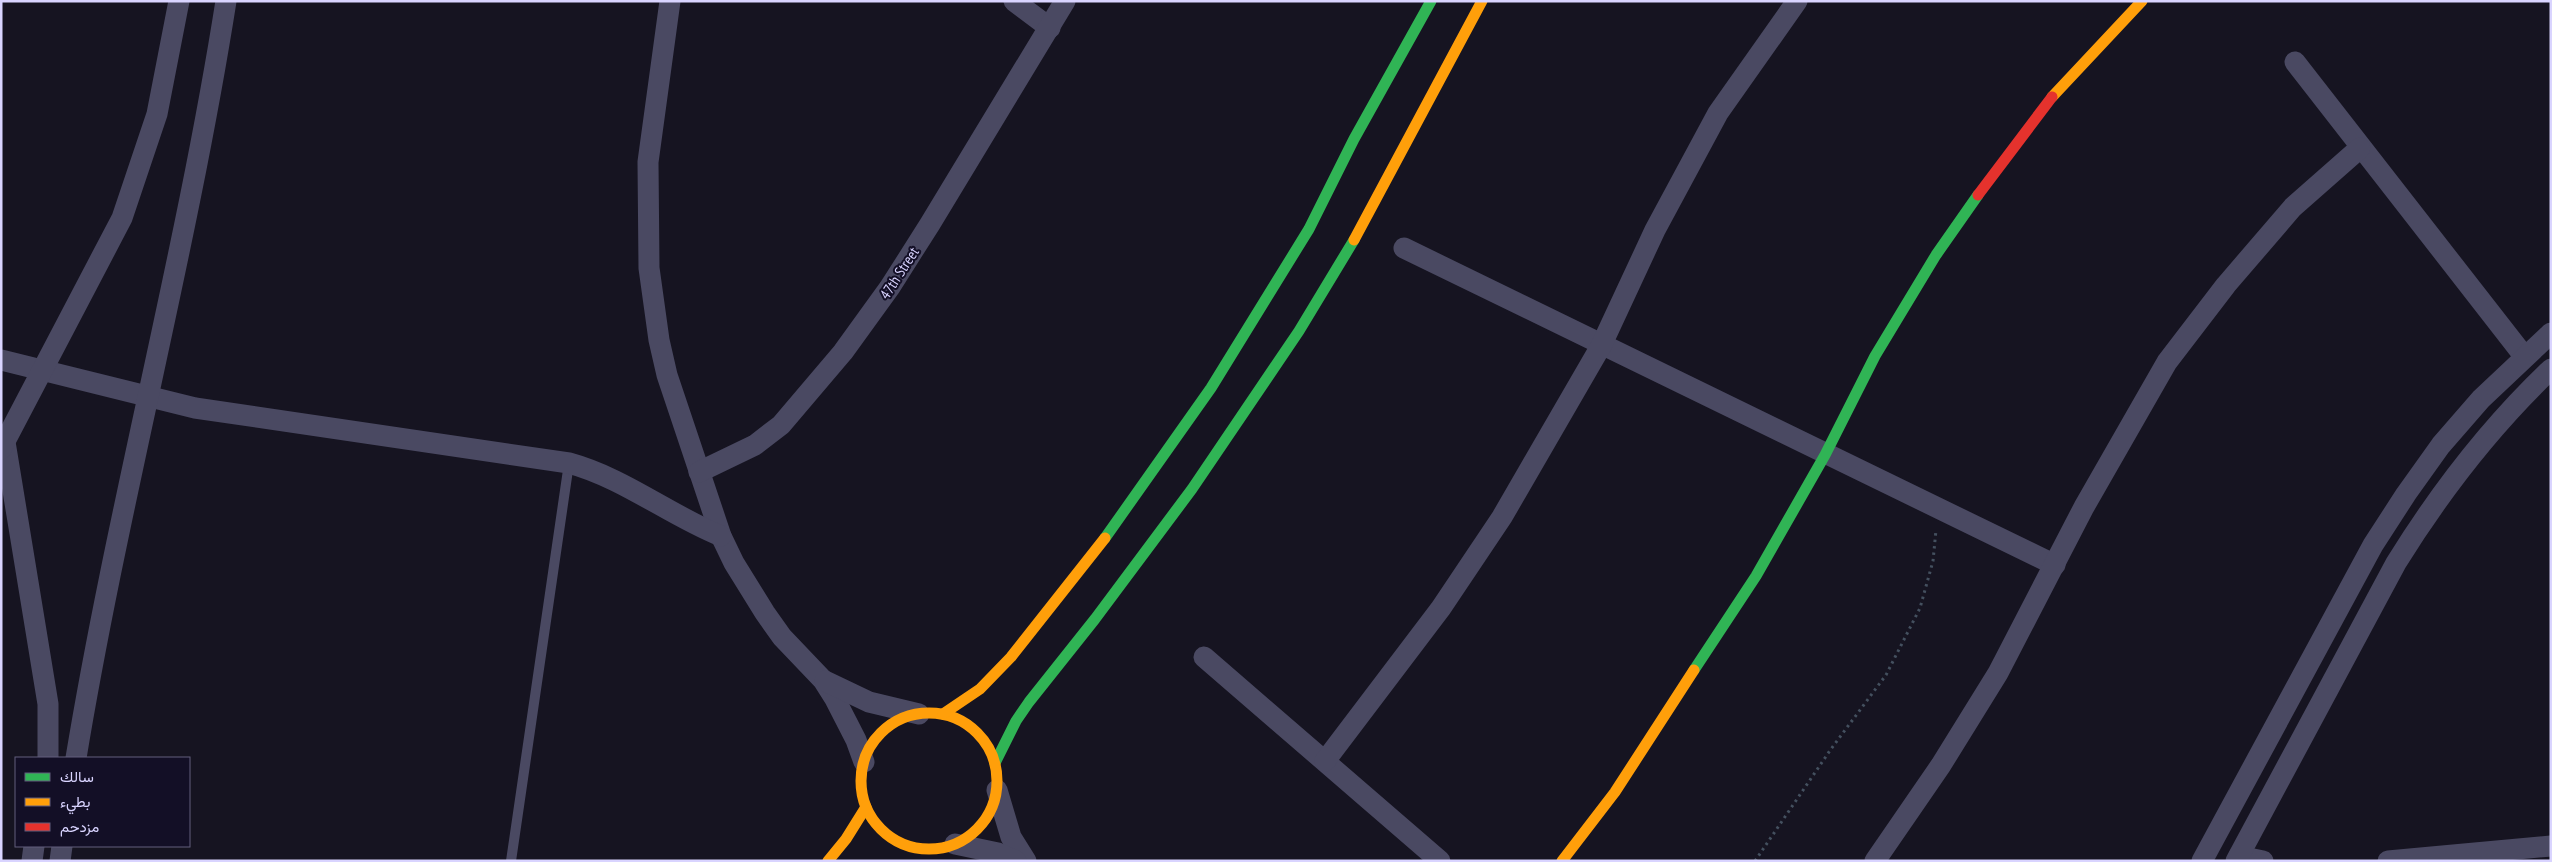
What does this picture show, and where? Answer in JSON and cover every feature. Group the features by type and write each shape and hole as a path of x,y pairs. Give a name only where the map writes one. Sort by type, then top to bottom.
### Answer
{"street":[{"path":"48,757 48,704 3,446 122,218 157,114 179,1"},
{"path":"76,757 148,394 193,184 226,1"},
{"path":"670,1 648,162 650,268 653,304 665,366 721,536 734,563 782,637 823,680 847,719 864,762"},
{"path":"1014,1 1050,28"},
{"name":"47th Street","path":"699,472 755,445 781,425 843,352 895,280 1065,1"},
{"path":"944,714 980,689 1011,657 1111,530 1206,395 1309,229 1354,139 1431,1"},
{"path":"994,763 1012,728 1029,702 1095,619 1192,489 1299,331 1348,250 1393,162 1482,1"},
{"path":"1325,760 1441,608 1507,509 1602,346 1655,230 1718,113 1797,1"},
{"path":"1562,861 1615,792 1750,584 1825,455 1875,356 1936,255 1997,167 2063,84 2142,1"},
{"path":"2295,62 2360,148 2524,356"},
{"path":"1875,861 1941,765 1998,673 2126,432 2168,362 2226,285 2293,208 2360,148"},
{"path":"1404,248 1825,455 2055,565"},
{"path":"2202,861 2378,538 2406,494 2442,445 2481,400 2524,356 2551,332"},
{"path":"1,360 148,394 196,408 569,463 622,483 679,517 721,536"},
{"path":"2263,861 2238,858 2396,563 2420,525 2473,452 2551,369"},
{"path":"1204,657 1440,861"},
{"path":"823,680 869,702 919,714 944,714 955,718 976,732 987,746 994,763 997,790 1011,837 1026,861"},
{"path":"919,714 891,725 870,748 864,762 861,787 866,807 876,823 886,834 914,848 928,849 955,844 998,854 1016,861"},
{"path":"955,844 978,828 987,817 997,790"},
{"path":"828,861 846,839 866,807"},
{"path":"2388,861 2551,846"},
{"path":"32,861 34,847"},
{"path":"60,861 62,847"},
{"path":"896,857 914,848"}],"lane":[{"path":"511,861 569,463"}],"path":[{"path":"1755,861 1831,749 1886,675 1920,608 1933,561 1939,509"}],"traffic: fast":[{"path":"1105,538 1211,388 1309,229 1354,139 1431,1"},
{"path":"1694,670 1756,576 1825,455 1875,356 1936,255 1978,195"},
{"path":"995,763 1016,721 1029,702 1095,619 1192,489 1299,331 1354,240"}],"traffic: slow":[{"path":"1354,240 1482,1"},
{"path":"2052,97 2142,1"},
{"path":"943,714 980,689 1011,657 1105,538"},
{"path":"1562,861 1615,792 1694,670"},
{"path":"929,713 955,718 977,733 992,755 997,781 992,807 977,829 955,844 929,849 903,844 881,829 866,807 861,781 866,755 881,733 903,718 929,713"},
{"path":"828,861 846,839 866,807"}],"traffic: jam":[{"path":"1978,195 2052,97"}]}
